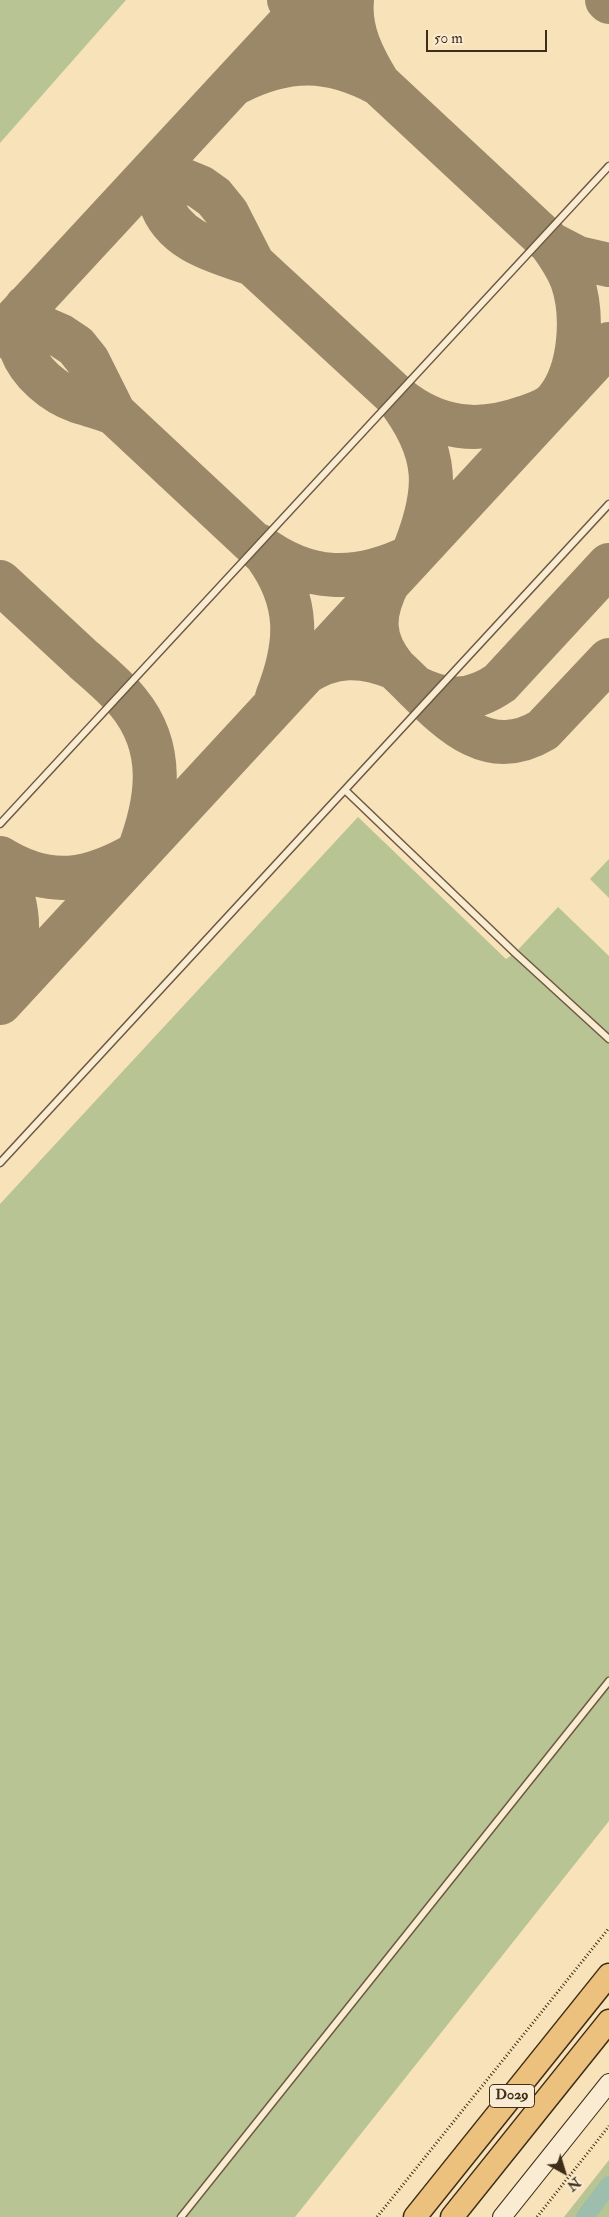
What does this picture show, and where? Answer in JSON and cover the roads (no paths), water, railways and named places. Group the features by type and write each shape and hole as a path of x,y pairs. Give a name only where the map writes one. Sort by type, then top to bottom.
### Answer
{"highway":[{"name":"D029","path":"416,2217 609,1975"},
{"name":"D029","path":"452,2217 609,2020"}],"main road":[{"path":"502,2217 609,2083"}],"lane":[{"path":"0,824 609,166"},
{"path":"0,1164 609,504"},
{"path":"346,790 514,953 609,1039"},
{"path":"181,2217 609,1681"}],"waterway":[{"path":"585,2217 609,2185"}]}
